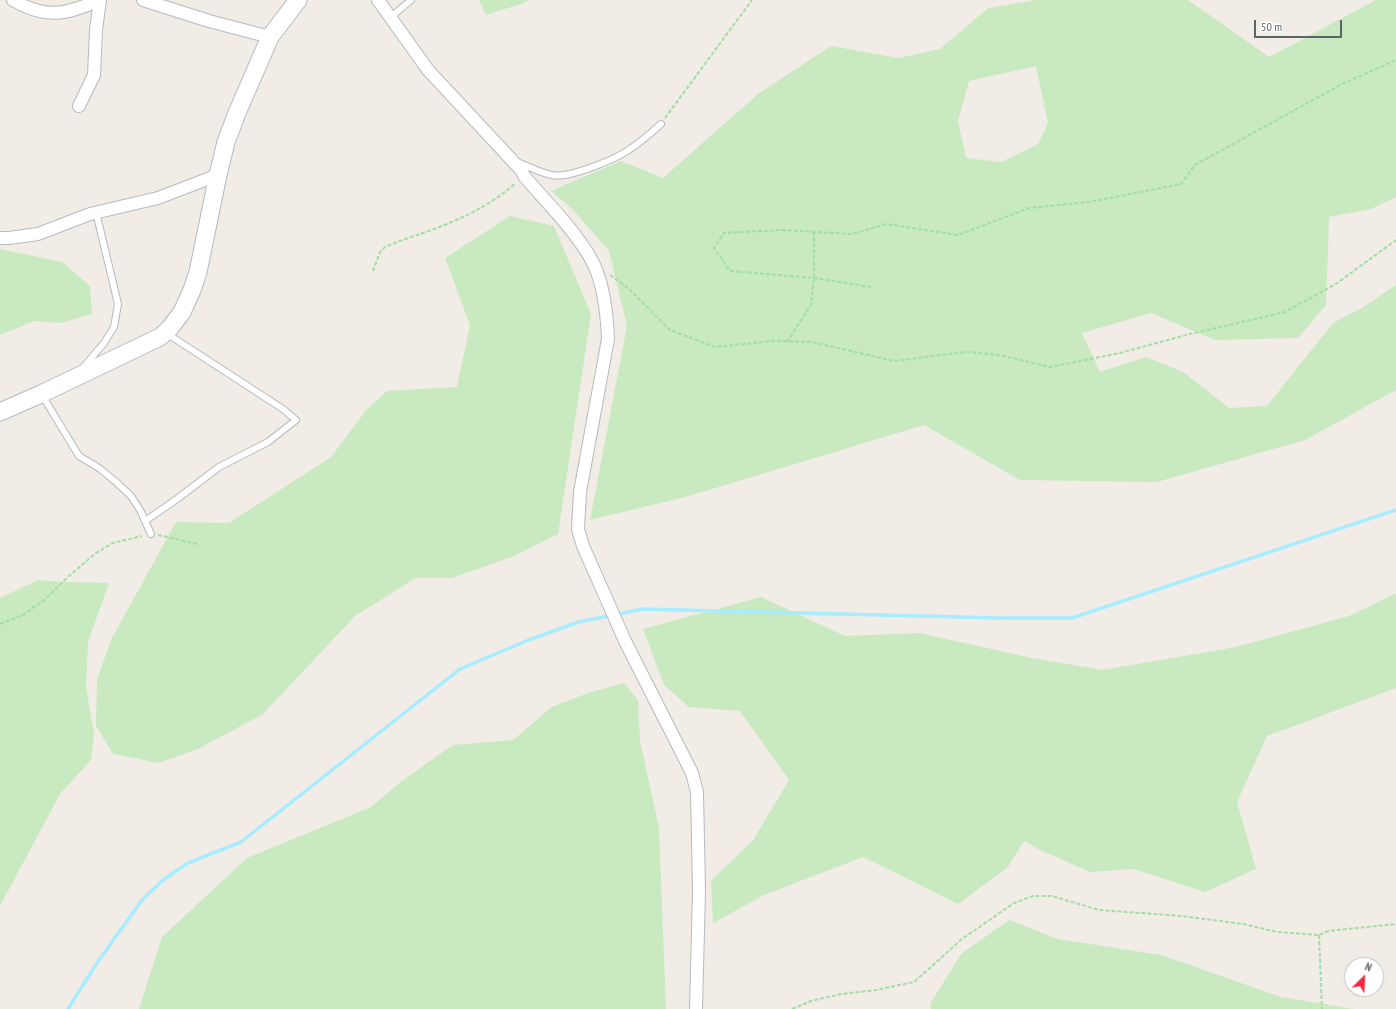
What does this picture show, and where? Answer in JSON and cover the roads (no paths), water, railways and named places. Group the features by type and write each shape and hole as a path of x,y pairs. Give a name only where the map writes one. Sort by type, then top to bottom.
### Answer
{"street":[{"path":"13,0 49,13 76,10 100,0"},
{"path":"79,106 94,75 96,30 100,0"},
{"path":"143,0 270,38"},
{"path":"0,412 160,337 170,328 182,312 198,272 226,142 270,38 298,0"},
{"path":"378,0 428,70 522,171 524,176 578,238 592,260 599,280 607,316 608,339 580,492 578,529 583,546 625,641 692,773 696,786 698,890 696,1009"},
{"path":"0,238 38,234 96,212 158,198 218,175"}],"lane":[{"path":"391,17 411,0"},
{"path":"510,159 552,176 571,174 626,152 648,137 661,124"},
{"path":"73,378 104,343 114,327 118,304 96,212"},
{"path":"146,521 219,467 268,442 296,420 283,409 165,332"},
{"path":"41,394 79,456 99,468 131,496 146,521 151,534"}],"waterway":[{"path":"68,1009 97,963 142,900 163,880 188,863 241,842 460,669 531,639 579,622 643,609 1000,618 1072,618 1396,510"}]}
